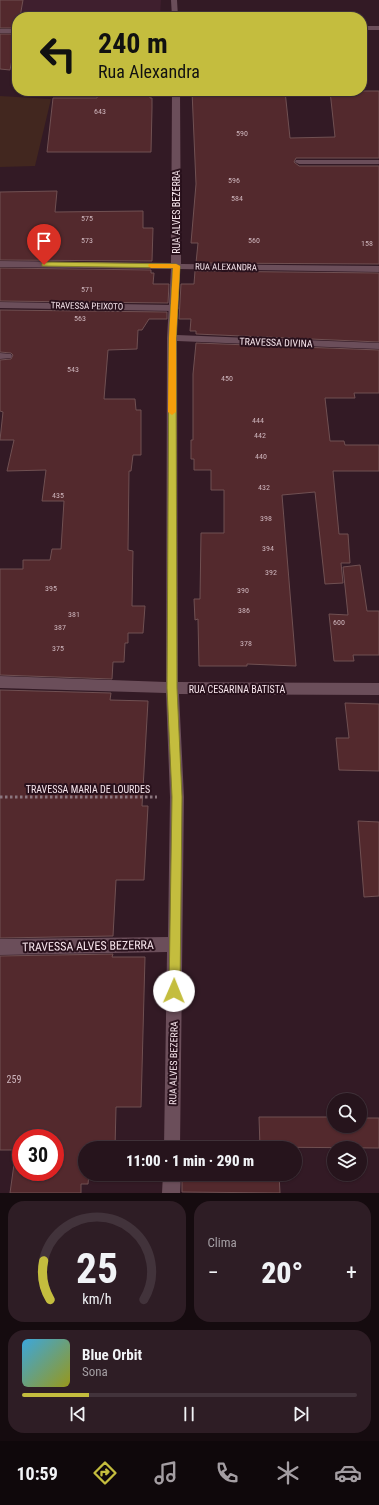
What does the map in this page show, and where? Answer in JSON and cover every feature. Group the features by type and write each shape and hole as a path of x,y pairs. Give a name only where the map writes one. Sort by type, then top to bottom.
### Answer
{"street":[{"path":"174,0 175,12"},
{"path":"367,28 379,28"},
{"path":"0,32 12,31"},
{"name":"RUA ALVES BEZERRA","path":"172,1141 177,797 172,688 172,338 176,266 176,96"},
{"path":"299,162 379,162"},
{"name":"RUA ALEXANDRA","path":"0,264 379,269"},
{"name":"TRAVESSA PEIXOTO","path":"0,305 174,308"},
{"name":"TRAVESSA DIVINA","path":"172,338 379,346"},
{"name":"RUA CESARINA BATISTA","path":"0,682 172,688 379,689"},
{"name":"TRAVESSA ALVES BEZERRA","path":"0,947 175,944"},
{"path":"172,1181 172,1193"}],"path":[{"name":"TRAVESSA MARIA DE LOURDES","path":"0,797 177,797"}],"shaded area":[{"path":"0,0 161,0 160,12 12,12"},
{"path":"0,96 51,99 35,166 0,167"}],"building":[{"path":"0,0 23,0 21,12 12,12 12,28 0,28"},
{"path":"0,34 12,34 12,60 10,70 0,69"},
{"path":"367,91 379,91 379,158 296,158 294,162 299,166 379,166 379,264 196,263 198,243 191,243 196,184 192,96 286,96 290,138 335,137 331,96 367,96"},
{"path":"97,96 150,96 150,98 152,98 151,152 47,152 53,98 97,98"},
{"path":"57,191 55,212 143,211 143,228 153,228 152,261 0,260 0,192"},
{"path":"0,268 151,270 151,273 154,273 153,284 169,284 168,303 0,301"},
{"path":"195,271 379,273 379,342 196,334 196,331 190,331 191,319 179,319 181,284 194,284"},
{"path":"0,310 167,312 167,319 149,319 142,330 138,330 137,349 108,350 104,399 135,399 136,410 141,410 141,455 133,455 131,471 129,471 128,550 133,551 132,606 145,606 143,633 128,633 128,643 125,643 124,662 113,662 112,679 0,675 0,569 23,569 23,560 50,560 52,549 61,549 64,501 42,501 46,470 7,471 14,440 0,440 3,412 0,411 0,360 11,359 13,355 11,353 0,352"},
{"path":"196,343 379,350 379,393 354,393 355,398 325,398 330,441 344,441 345,445 379,445 379,471 333,471 339,534 348,534 350,563 341,563 343,583 325,584 315,492 282,495 296,666 247,664 247,666 199,666 198,619 195,620 194,599 200,599 201,533 224,533 224,490 211,490 211,470 194,470 194,459 191,459 191,440 193,440 193,374"},
{"path":"360,565 367,611 379,611 379,655 353,655 354,661 334,661 329,614 348,615 343,567"},
{"path":"0,690 111,693 110,700 148,701 142,806 148,806 144,880 116,880 113,936 0,938"},
{"path":"345,703 379,704 379,771 339,770 336,738 349,738"},
{"path":"358,821 379,822 379,896 364,897"},
{"path":"113,954 112,957 145,957 141,1107 116,1107 115,1141 78,1141 78,1181 88,1181 88,1184 81,1184 81,1193 10,1193 12,1179 12,1181 64,1181 64,1129 12,1129 12,1150 0,1150 0,956"},
{"path":"259,1117 327,1117 327,1133 367,1133 367,1118 379,1118 379,1148 367,1148 367,1141 327,1141 327,1148 302,1147 302,1141 260,1141"},
{"path":"182,1181 279,1181 280,1193 182,1192"}],"slow traffic":[{"path":"151,266 176,266 172,338 172,412"}],"route":[{"path":"44,265 176,266 172,338 172,688 177,797 174,991"}]}
